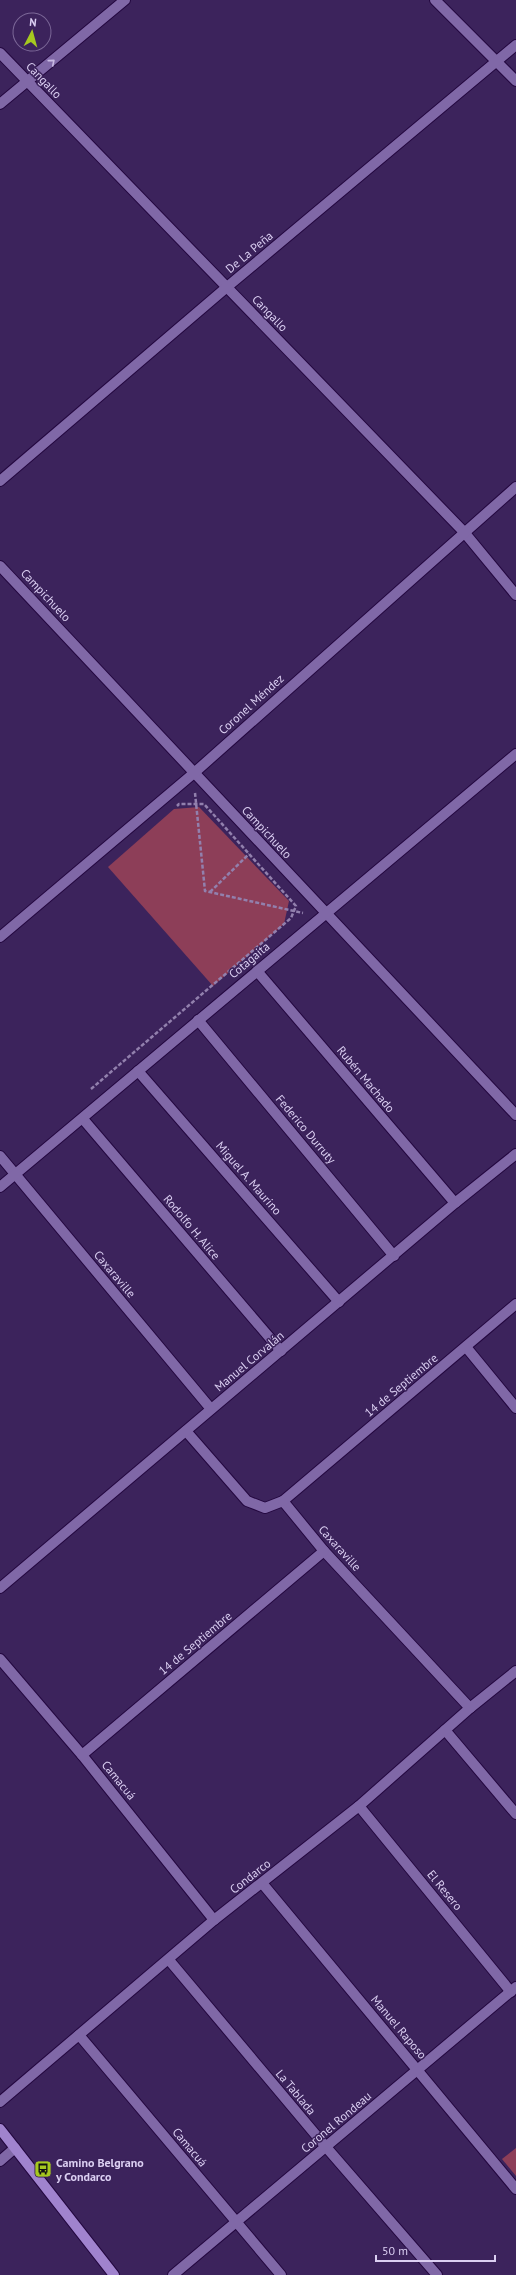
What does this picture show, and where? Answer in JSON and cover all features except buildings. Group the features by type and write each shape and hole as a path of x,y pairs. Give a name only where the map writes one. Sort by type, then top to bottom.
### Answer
{"main road":[{"path":"0,2129 114,2275"}],"street":[{"path":"0,104 125,0"},
{"path":"435,0 516,81"},
{"name":"De La Peña","path":"0,481 227,287 516,45"},
{"name":"Cangallo","path":"0,53 464,532 516,595"},
{"name":"Coronel Méndez","path":"0,937 194,773 516,487"},
{"name":"Campichuelo","path":"0,566 516,1115"},
{"name":"Cotagaita","path":"0,1187 83,1119 325,912 516,754"},
{"name":"Rubén Machado","path":"257,971 455,1203"},
{"name":"Federico Durruty","path":"198,1020 394,1256"},
{"name":"Miguel A. Maurino","path":"138,1071 339,1302"},
{"name":"Rodolfo H. Alice","path":"83,1119 281,1352"},
{"name":"Manuel Corvalán","path":"0,1588 211,1409 281,1352 455,1203 516,1154"},
{"name":"Caxaraville","path":"0,1156 211,1409"},
{"name":"14 de Septiembre","path":"283,1501 466,1348 516,1304"},
{"path":"466,1348 516,1408"},
{"path":"186,1431 247,1501 265,1508 283,1501"},
{"name":"Caxaraville","path":"283,1501 324,1551 470,1708"},
{"name":"14 de Septiembre","path":"82,1755 324,1551"},
{"name":"Camacuá","path":"0,1659 82,1755 214,1920"},
{"name":"Condarco","path":"0,2102 214,1920 359,1806 470,1708 516,1671"},
{"path":"445,1730 516,1814"},
{"name":"El Resero","path":"359,1806 513,1990"},
{"name":"Manuel Raposo","path":"262,1883 516,2188"},
{"name":"La Tablada","path":"168,1960 326,2147 437,2275"},
{"name":"Coronel Rondeau","path":"173,2275 237,2223 513,1990"},
{"name":"Camacuá","path":"79,2035 281,2275"},
{"path":"0,2161 15,2148"}],"path":[{"path":"204,784 194,793 205,891 303,913"},
{"path":"91,1089 291,918 296,906 204,804 180,804 174,809"},
{"path":"210,892 249,854"}],"shaded area":[{"path":"199,807 289,901 284,924 213,986 108,867 174,809"},
{"path":"516,2148 516,2176 502,2159"}],"place":[{"name":"Camino Belgrano y Condarco","path":"43,2169"}]}
